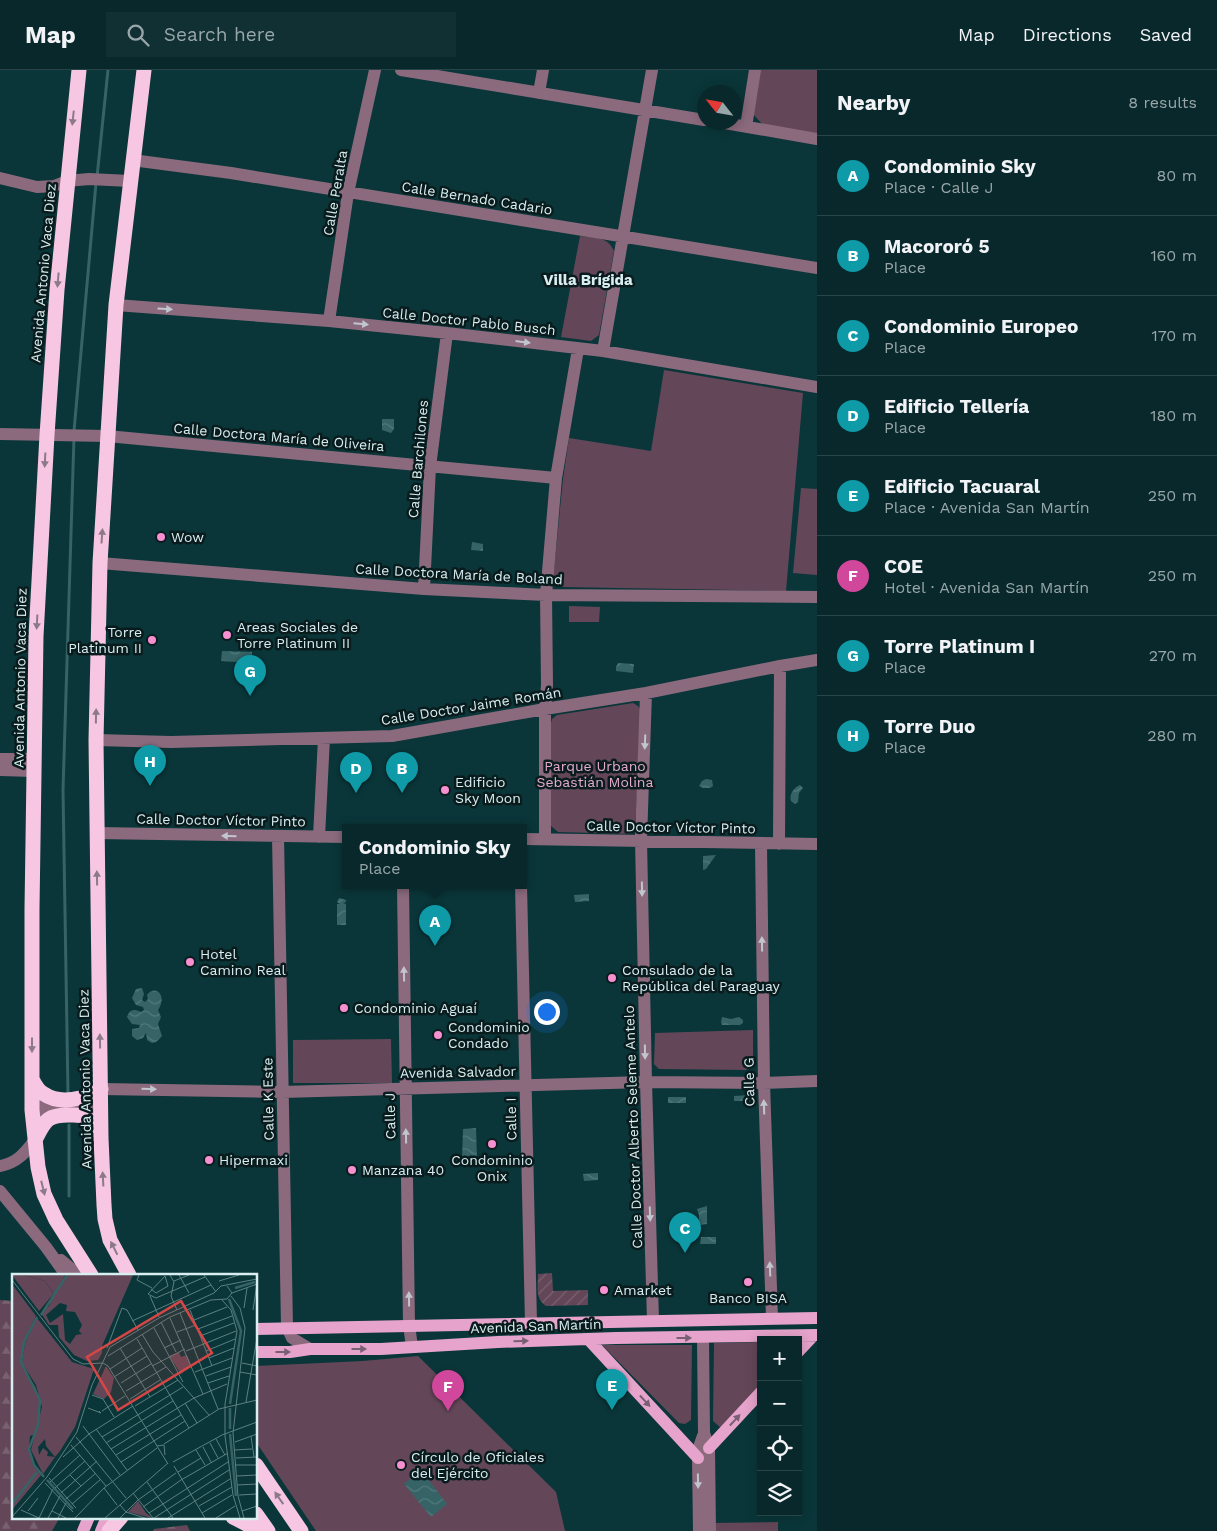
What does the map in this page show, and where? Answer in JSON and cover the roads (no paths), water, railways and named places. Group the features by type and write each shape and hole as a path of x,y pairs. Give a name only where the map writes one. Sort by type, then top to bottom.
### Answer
{"highway":[{"name":"Avenida Antonio Vaca Diez","path":"79,70 57,290 51,435 36,636 32,909 32,1110 38,1167 44,1194 56,1220 86,1273"},
{"name":"Avenida Antonio Vaca Diez","path":"128,1274 110,1240 105,1219 101,1138 96,740 100,563 100,436 144,70"},
{"path":"32,1079 44,1095 54,1099 78,1099 101,1090"},
{"path":"35,1140 45,1121 54,1115 81,1115 88,1120 101,1138"},
{"path":"258,1469 301,1531"},
{"path":"258,1517 268,1531"},
{"path":"109,1531 120,1518"},
{"path":"235,1518 260,1531"}],"main road":[{"name":"Avenida San Martín","path":"258,1329 817,1318"},
{"path":"616,1321 616,1338"},
{"path":"498,1324 498,1342"},
{"name":"Avenida San Martín","path":"258,1352 290,1352 310,1349 381,1349 498,1342 616,1338 815,1335"},
{"path":"802,1348 815,1335"},
{"path":"588,1339 698,1458"},
{"path":"709,1448 757,1396"},
{"path":"83,1531 89,1518"},
{"path":"101,1531 107,1518"}],"street":[{"name":"Calle Peralta","path":"329,321 348,192 375,70"},
{"path":"401,70 441,74 539,93 697,119"},
{"path":"539,93 542,70"},
{"path":"603,351 652,70"},
{"path":"746,127 755,70"},
{"path":"742,126 817,139"},
{"name":"Calle Bernado Cadario","path":"132,160 348,192 817,268"},
{"path":"0,178 37,187 54,186 67,181 90,179 130,182"},
{"name":"Calle Doctor Pablo Busch","path":"116,305 447,332 603,351 817,387"},
{"name":"Calle Barchilones","path":"424,589 430,467 447,332"},
{"path":"545,839 546,595 556,478 578,349"},
{"name":"Calle Doctora María de Oliveira","path":"0,434 100,436 556,478"},
{"name":"Calle Doctora María de Boland","path":"100,563 424,589 546,595 817,597"},
{"name":"Calle Doctor Jaime Román","path":"96,740 171,742 392,736 646,693 817,660"},
{"path":"779,844 780,666"},
{"name":"Calle Doctor Alberto Seleme Antelo","path":"646,693 641,840 653,1320"},
{"path":"319,837 324,738"},
{"path":"0,759 34,765"},
{"path":"0,770 34,765"},
{"name":"Calle Doctor Víctor Pinto","path":"96,834 342,837"},
{"name":"Calle K Este","path":"278,836 286,1327"},
{"name":"Calle Doctor Víctor Pinto","path":"527,839 817,844"},
{"name":"Calle G","path":"760,844 764,1083 772,1318"},
{"name":"Calle J","path":"403,889 409,1325 412,1347"},
{"name":"Calle I","path":"521,889 530,1323"},
{"name":"Avenida Salvador","path":"101,1090 282,1092 646,1082 764,1083 817,1081"},
{"path":"0,1166 10,1164 24,1154 35,1140"},
{"path":"0,1191 46,1247 65,1274"},
{"path":"46,1247 86,1273"},
{"path":"286,1327 292,1338 310,1349"},
{"path":"703,1338 704,1434 709,1448 710,1531"},
{"path":"699,1531 698,1458 699,1447 704,1434"}],"water":[{"path":"382,419 394,419 394,429 391,433 382,430"},
{"path":"472,542 483,544 483,551 471,550"},
{"path":"222,651 252,652 252,663 221,661"},
{"path":"618,663 634,664 633,673 616,671"},
{"path":"706,779 712,780 713,786 703,788 699,786 702,781"},
{"path":"800,785 803,788 799,793 798,802 795,804 791,801 791,794"},
{"path":"716,855 706,869 703,870 703,856"},
{"path":"589,894 589,901 575,902 574,895"},
{"path":"339,898 346,900 343,903 346,904 346,925 337,925 337,904 340,904 337,902"},
{"path":"142,988 144,994 142,1000 145,1002 148,999 147,995 154,991 159,993 162,1000 158,1010 161,1017 158,1024 162,1036 152,1043 147,1040 146,1033 143,1038 137,1040 132,1036 132,1029 139,1028 140,1025 132,1024 127,1017 132,1010 141,1012 144,1010 143,1007 136,1005 132,998 136,989"},
{"path":"722,1017 731,1019 739,1017 743,1020 743,1023 740,1025 722,1025"},
{"path":"751,1095 751,1101 734,1101 734,1096"},
{"path":"668,1097 686,1097 686,1103 668,1103"},
{"path":"476,1128 477,1159 462,1160 463,1129"},
{"path":"598,1173 598,1180 584,1181 583,1174"},
{"path":"707,1206 707,1224 699,1225 697,1209"},
{"path":"701,1237 716,1237 716,1244 700,1244"},
{"path":"421,1470 447,1504 431,1517 404,1484"}],"waterway":[{"path":"97,177 108,70"},
{"path":"74,431 96,183"},
{"path":"68,1094 63,790 74,437"},
{"path":"69,1125 69,1196"}],"place":[{"name":"Wow","path":"161,537"},
{"name":"Areas Sociales de Torre Platinum II","path":"227,635"},
{"name":"Torre Platinum II","path":"152,640"},
{"name":"Torre Platinum I","path":"250,696"},
{"name":"Torre Duo","path":"150,786"},
{"name":"Edificio Sky Moon","path":"445,790"},
{"name":"Edificio Tellería","path":"356,793"},
{"name":"Macororó 5","path":"402,793"},
{"name":"Condominio Sky","path":"435,946"},
{"name":"Hotel Camino Real","path":"190,962"},
{"name":"Consulado de la República del Paraguay","path":"612,978"},
{"name":"Condominio Aguaí","path":"344,1008"},
{"name":"Condominio Condado","path":"438,1035"},
{"name":"Condominio Onix","path":"492,1144"},
{"name":"Hipermaxi","path":"209,1160"},
{"name":"Manzana 40","path":"352,1170"},
{"name":"Condominio Europeo","path":"685,1253"},
{"name":"Banco BISA","path":"748,1282"},
{"name":"Amarket","path":"604,1290"},
{"name":"Edificio Tacuaral","path":"612,1410"},
{"name":"COE","path":"448,1411"},
{"name":"Círculo de Oficiales del Ejército","path":"401,1465"}],"district":[{"name":"Villa Brígida","path":"588,280"}],"park label":[{"name":"Parque Urbano Sebastián Molina","path":"595,774"}]}
